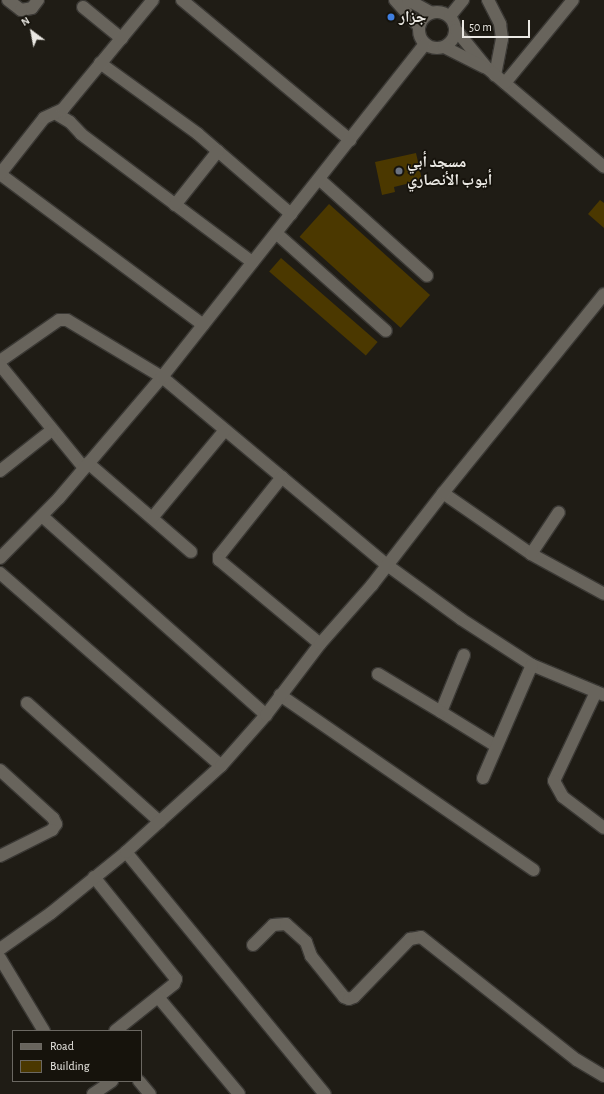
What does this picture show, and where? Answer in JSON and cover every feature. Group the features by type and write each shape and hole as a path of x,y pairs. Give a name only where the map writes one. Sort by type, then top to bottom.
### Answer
{"street":[{"path":"8,0 21,10 32,8 38,0"},
{"path":"153,0 63,109 44,118 0,174 203,325"},
{"path":"182,0 350,140"},
{"path":"395,0 419,27"},
{"path":"408,0 431,13"},
{"path":"450,16 463,0"},
{"path":"488,0 500,24 502,40 491,72"},
{"path":"505,83 573,0"},
{"path":"83,7 122,39"},
{"path":"456,30 452,41 444,47 436,48 425,44 419,34 419,27 425,16 437,12 450,16 456,30 491,72"},
{"path":"0,558 42,516 162,377 425,44"},
{"path":"444,47 491,72 604,167"},
{"path":"100,63 218,151 291,214"},
{"path":"55,114 70,122 81,134 252,262"},
{"path":"175,205 218,151"},
{"path":"319,179 427,276"},
{"path":"276,233 386,331"},
{"path":"0,949 52,913 126,852 221,766 266,715 320,644 372,585 443,493 604,294"},
{"path":"0,361 59,320 67,320 162,377 387,565 461,619 532,664 600,694 554,781 563,797 604,828"},
{"path":"0,365 52,430 86,465 152,518 191,552"},
{"path":"0,471 52,430"},
{"path":"152,518 225,430"},
{"path":"282,477 219,556 219,560 320,644"},
{"path":"443,493 531,554 604,594"},
{"path":"531,554 559,512"},
{"path":"42,516 266,715"},
{"path":"0,573 221,766"},
{"path":"441,712 441,707 464,655"},
{"path":"483,778 532,664"},
{"path":"378,674 496,746"},
{"path":"280,695 534,870"},
{"path":"27,703 160,822"},
{"path":"0,770 53,818 56,824 52,830 0,856"},
{"path":"126,852 325,1094"},
{"path":"94,877 175,974 174,984 116,1030"},
{"path":"254,945 273,926 286,924 306,942 311,956 344,997 349,999 354,997 410,939 421,937 577,1060 604,1076"},
{"path":"0,958 43,1030"},
{"path":"158,997 239,1094"},
{"path":"93,1094 111,1082"},
{"path":"140,1082 150,1094"}],"building":[{"name":"مسجد أبي أيوب الأنصاري","path":"416,153 422,180 394,187 395,192 382,195 375,162"},
{"path":"600,200 604,203 604,228 588,214"},
{"path":"329,204 430,295 401,328 300,237"},
{"path":"281,258 378,342 366,356 269,272"}],"place":[{"name":"جزار","path":"391,17"},
{"name":"مسجد أبي أيوب الأنصاري","path":"399,171"}]}
